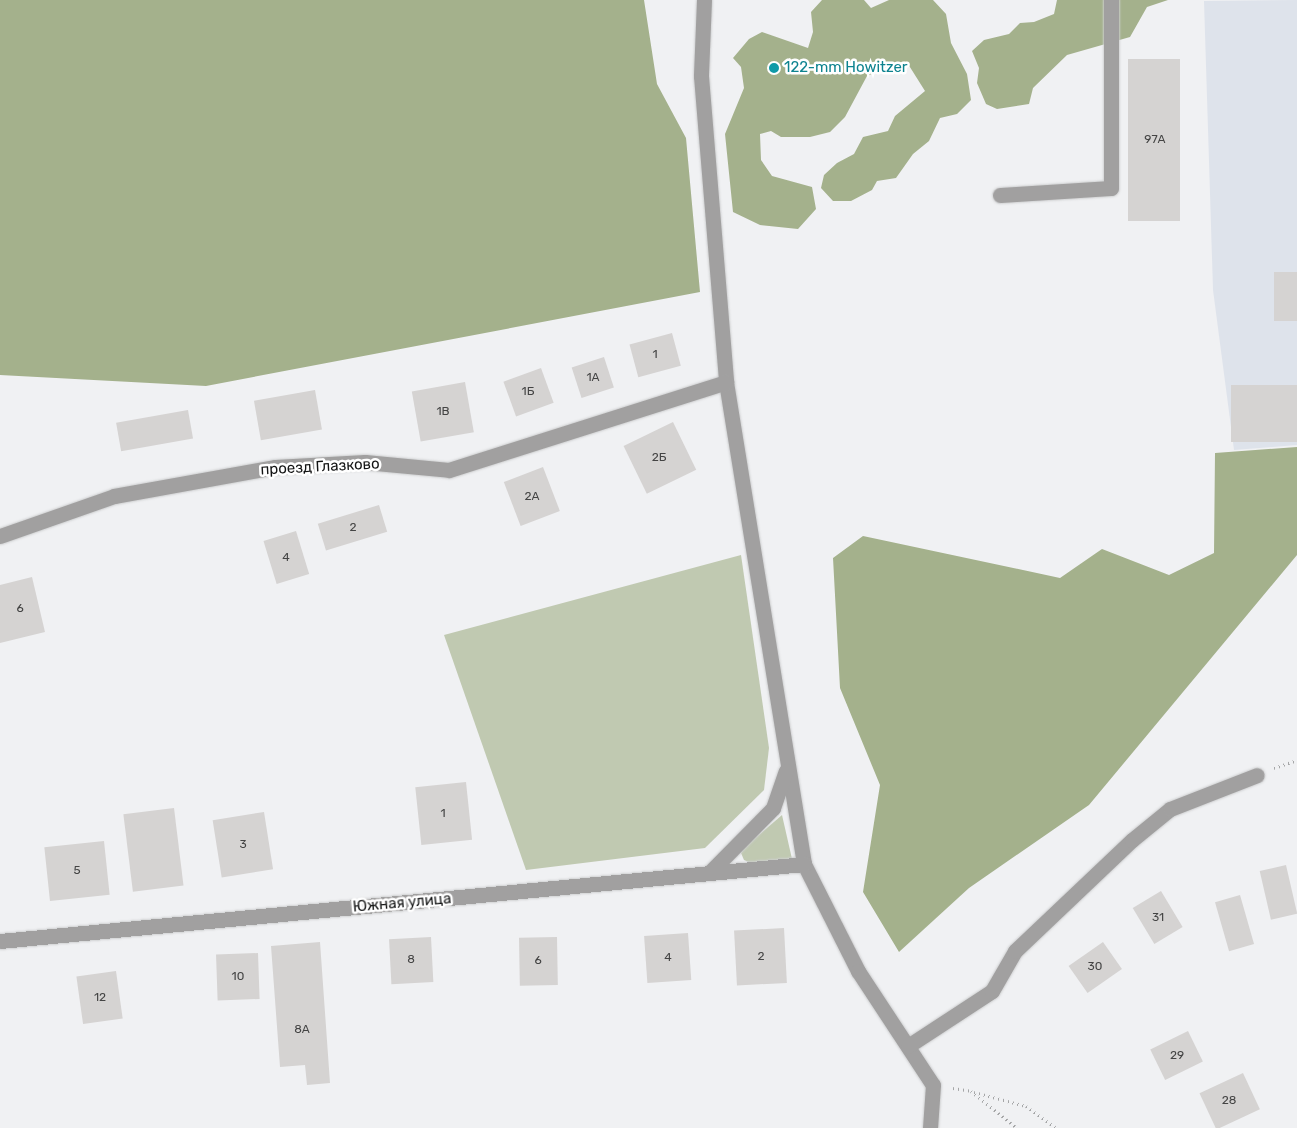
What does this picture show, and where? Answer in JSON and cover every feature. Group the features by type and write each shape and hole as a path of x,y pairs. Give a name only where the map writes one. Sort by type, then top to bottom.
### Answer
{"street":[{"path":"704,0 701,76 726,382 804,864 858,971 934,1085 930,1128"},
{"path":"1000,195 1111,188 1111,0"},
{"name":"проезд Глазково","path":"0,536 114,496 275,467 365,462 449,470 726,382"},
{"path":"709,873 773,808 787,764"},
{"path":"908,1046 992,992 1015,951 1132,840 1170,809 1257,775"},
{"name":"Южная улица","path":"0,941 804,864"}],"path":[{"path":"934,1085 970,1091 1026,1106 1056,1128"},
{"path":"970,1091 1018,1128"}],"shaded area":[{"path":"1297,0 1297,445 1234,450 1213,290 1204,1"}],"green space":[{"path":"0,0 644,0 657,84 686,138 700,292 206,386 0,375"},
{"path":"822,0 864,0 871,8 889,0 933,0 946,14 951,43 967,74 971,100 957,114 940,118 929,141 913,154 896,178 877,181 872,190 851,201 833,201 821,188 824,175 837,163 854,154 863,137 888,131 895,116 925,91 908,64 891,66 867,76 845,117 830,132 810,137 781,137 771,131 760,134 761,160 772,176 812,187 816,209 798,229 760,225 733,212 725,134 744,88 741,67 733,58 749,39 762,32 808,48 813,32 811,12"},
{"path":"1057,0 1168,0 1147,7 1130,37 1067,55 1033,88 1029,104 997,109 986,104 977,83 979,68 972,51 984,40 1009,34 1020,23 1034,22 1054,14"},
{"path":"1297,447 1297,555 1089,805 969,888 899,952 863,892 880,785 840,688 833,558 863,536 1060,578 1102,549 1169,575 1214,553 1215,453"},
{"path":"741,555 769,748 764,790 705,848 526,870 444,635"},
{"path":"782,815 792,859 751,863 744,860 741,853 746,846"}],"building":[{"path":"1128,59 1180,59 1180,221 1128,221"},
{"path":"1274,272 1297,272 1297,321 1274,321"},
{"path":"672,333 681,366 638,377 629,344"},
{"path":"604,357 614,387 582,398 572,368"},
{"path":"541,368 554,403 516,416 503,382"},
{"path":"465,382 474,432 421,442 412,391"},
{"path":"1231,385 1297,385 1297,442 1231,442"},
{"path":"315,390 322,429 261,440 254,401"},
{"path":"188,410 193,439 121,451 116,423"},
{"path":"673,422 696,470 647,494 624,446"},
{"path":"543,467 560,511 521,526 504,482"},
{"path":"379,505 387,532 326,550 318,524"},
{"path":"296,531 309,574 277,584 263,541"},
{"path":"32,577 45,632 0,643 0,585"},
{"path":"466,782 472,840 421,845 415,787"},
{"path":"174,808 184,885 133,892 123,814"},
{"path":"264,812 273,869 222,877 213,820"},
{"path":"104,841 110,895 50,901 44,847"},
{"path":"1286,865 1297,914 1271,920 1260,871"},
{"path":"1161,891 1183,927 1154,944 1133,908"},
{"path":"1240,895 1254,944 1229,951 1215,902"},
{"path":"784,928 787,983 737,986 734,931"},
{"path":"688,933 691,980 647,983 644,936"},
{"path":"431,937 433,982 391,984 389,939"},
{"path":"557,937 558,985 520,986 519,938"},
{"path":"320,942 330,1083 307,1085 305,1065 280,1067 271,946"},
{"path":"1103,942 1122,969 1088,993 1069,966"},
{"path":"258,953 260,999 218,1000 216,954"},
{"path":"116,971 123,1019 83,1024 76,977"},
{"path":"1188,1031 1203,1062 1165,1080 1150,1049"},
{"path":"1243,1073 1260,1109 1220,1128 1216,1128 1199,1093"}],"place":[{"name":"122-mm Howitzer","path":"774,68"}]}
